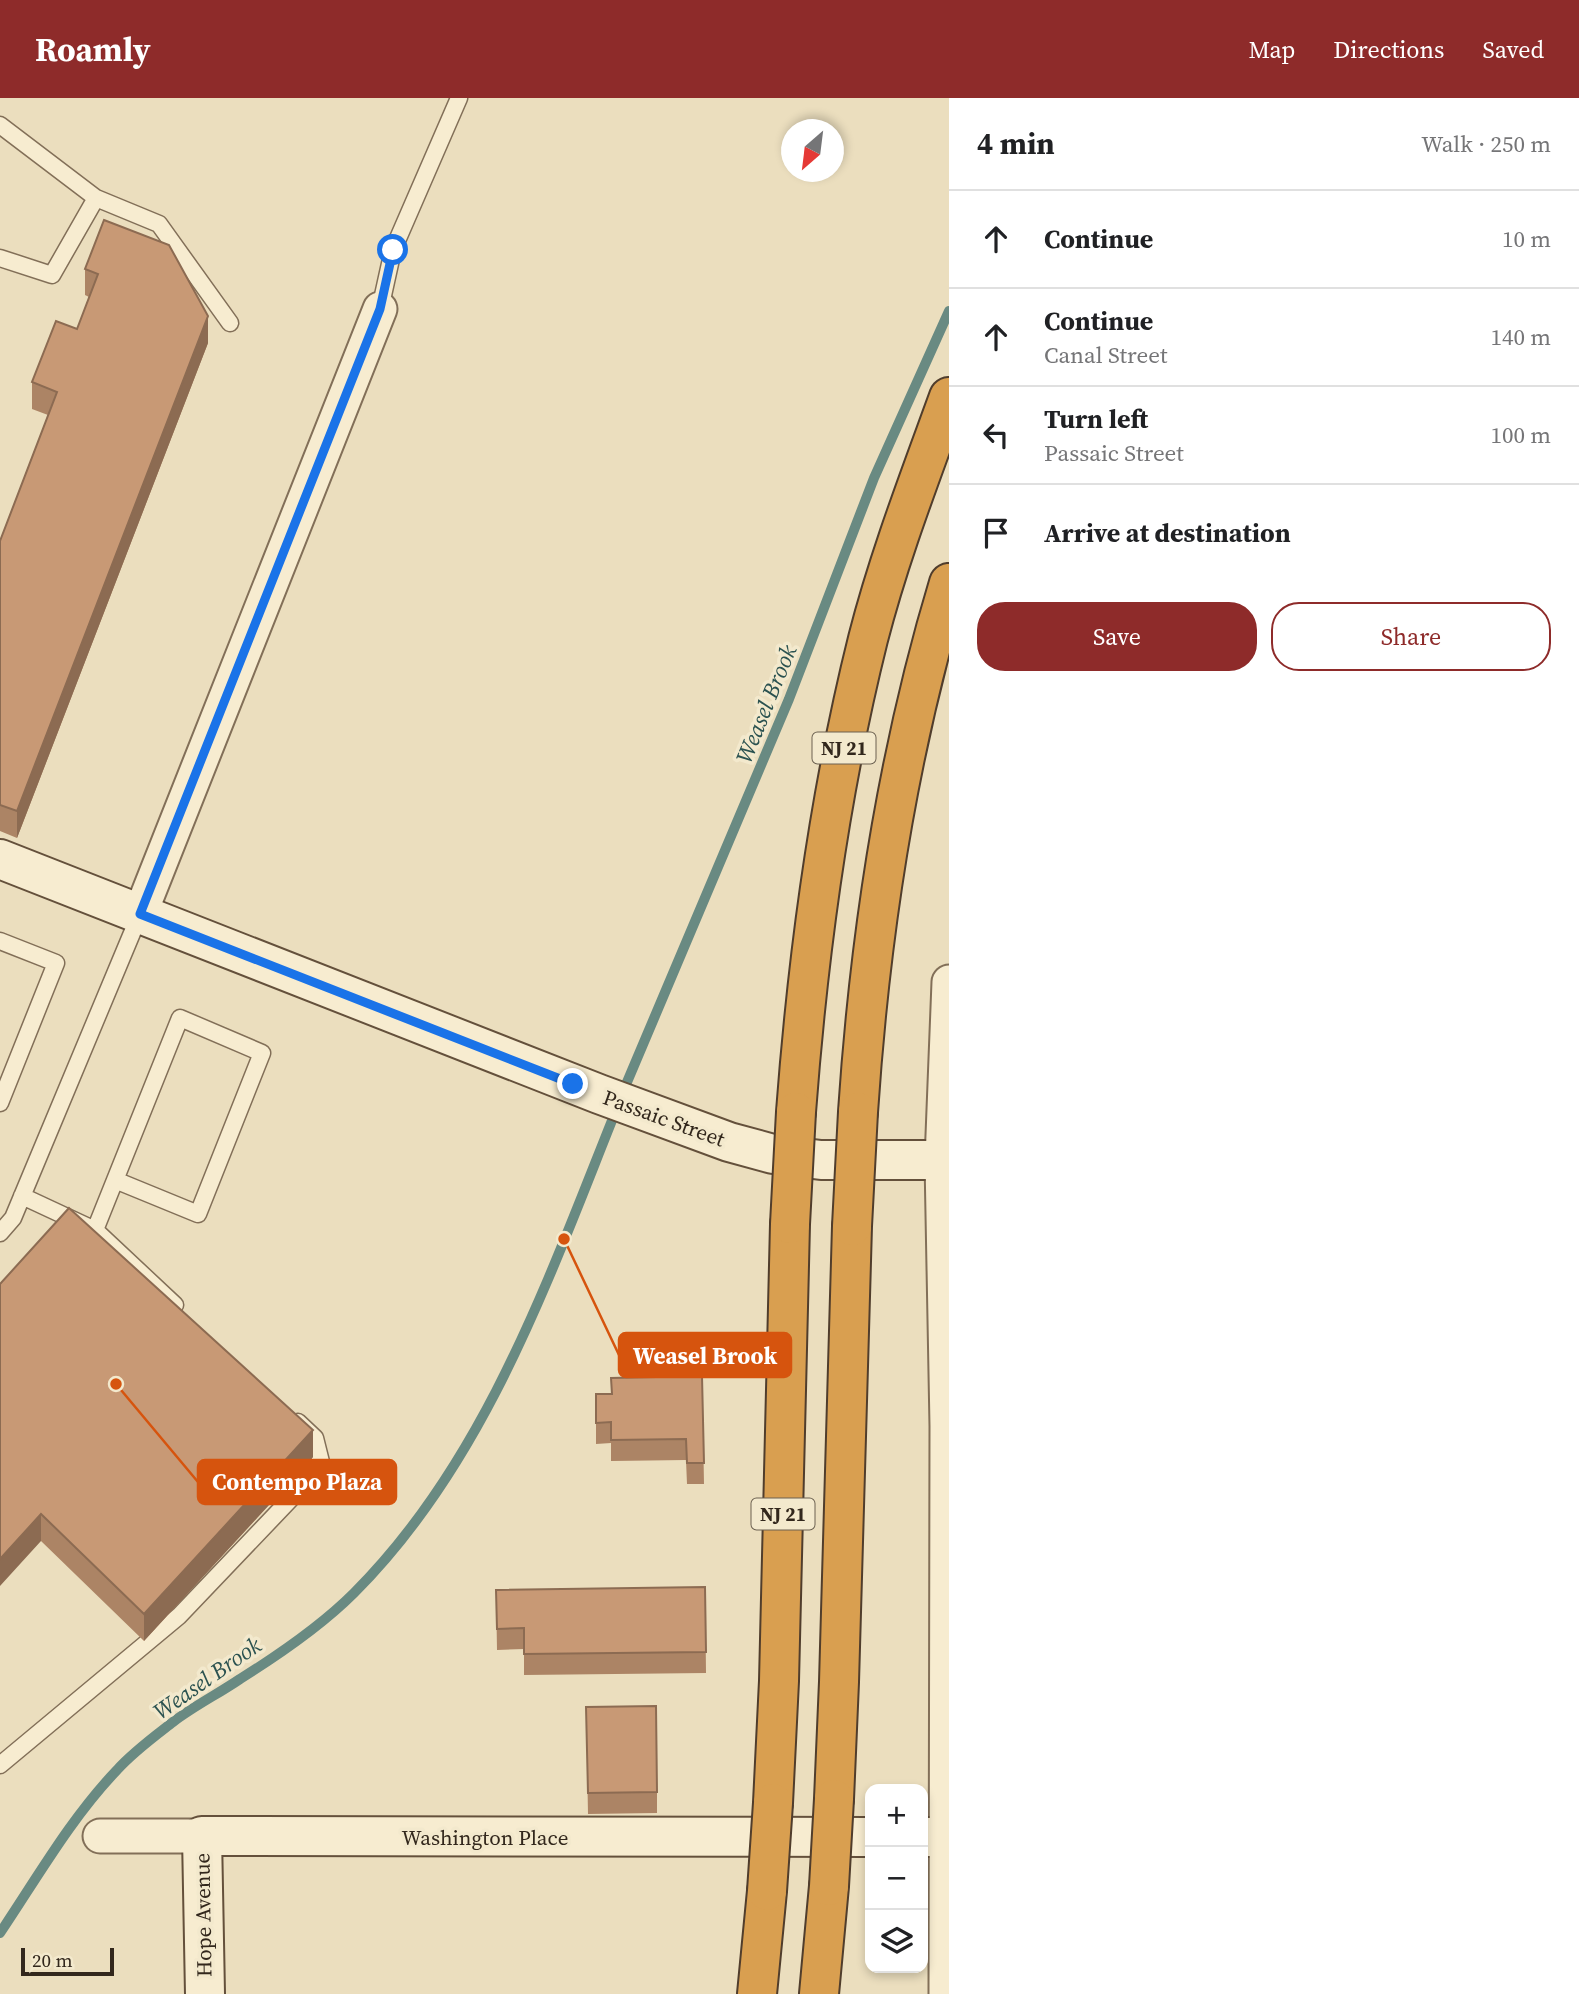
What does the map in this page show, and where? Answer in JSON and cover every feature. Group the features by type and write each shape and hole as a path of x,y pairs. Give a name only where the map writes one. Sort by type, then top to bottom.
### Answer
{"highway":[{"name":"NJ 21","path":"757,1994 773,1803 779,1681 790,1224 796,1112 809,967 833,800 869,637 894,553 949,397"},
{"name":"NJ 21","path":"819,1994 834,1799 852,1226 858,1112 870,975 893,811 929,651 949,583"}],"street":[{"path":"140,914 380,309"},
{"name":"Passaic Street","path":"0,859 599,1094 729,1142 773,1154 821,1160 946,1161"},
{"path":"946,1994 940,1837 948,1426 946,1161 949,982"},
{"name":"Washington Place","path":"100,1836 865,1837"},
{"name":"Hope Avenue","path":"202,1836 205,1994"}],"lane":[{"path":"380,309 393,250 459,98"},
{"path":"0,125 96,198 159,224 230,323"},
{"path":"0,258 52,275 96,198"},
{"path":"0,1233 13,1218 140,914"},
{"path":"0,942 56,963 0,1103"},
{"path":"95,1230 115,1180 180,1018 262,1053 198,1213 115,1180"},
{"path":"22,1196 95,1230 185,1315"},
{"path":"0,1765 179,1616 322,1466 315,1438 285,1410"}],"building":[{"path":"104,220 169,245 208,316 17,811 0,805 0,541 57,392 32,382 56,321 77,329 98,274 85,269"},
{"path":"69,1208 313,1430 144,1614 41,1514 0,1559 0,1284"},
{"path":"702,1376 704,1463 687,1463 686,1439 611,1440 611,1422 596,1423 596,1394 612,1394 611,1378"},
{"path":"705,1587 706,1652 524,1654 524,1628 497,1629 496,1590"},
{"path":"656,1706 657,1792 588,1793 586,1707"}],"waterway":[{"name":"Weasel Brook","path":"622,1094 789,699 874,478 949,311"},
{"name":"Weasel Brook","path":"0,1933 70,1828 123,1763 181,1716 270,1660 314,1628 354,1593 400,1541 441,1485 477,1426 509,1364 539,1301 617,1108"}],"place":[{"name":"Weasel Brook","path":"564,1239"},
{"name":"Contempo Plaza","path":"116,1384"}],"route":[{"path":"393,250 380,309 140,914 573,1084"}]}
